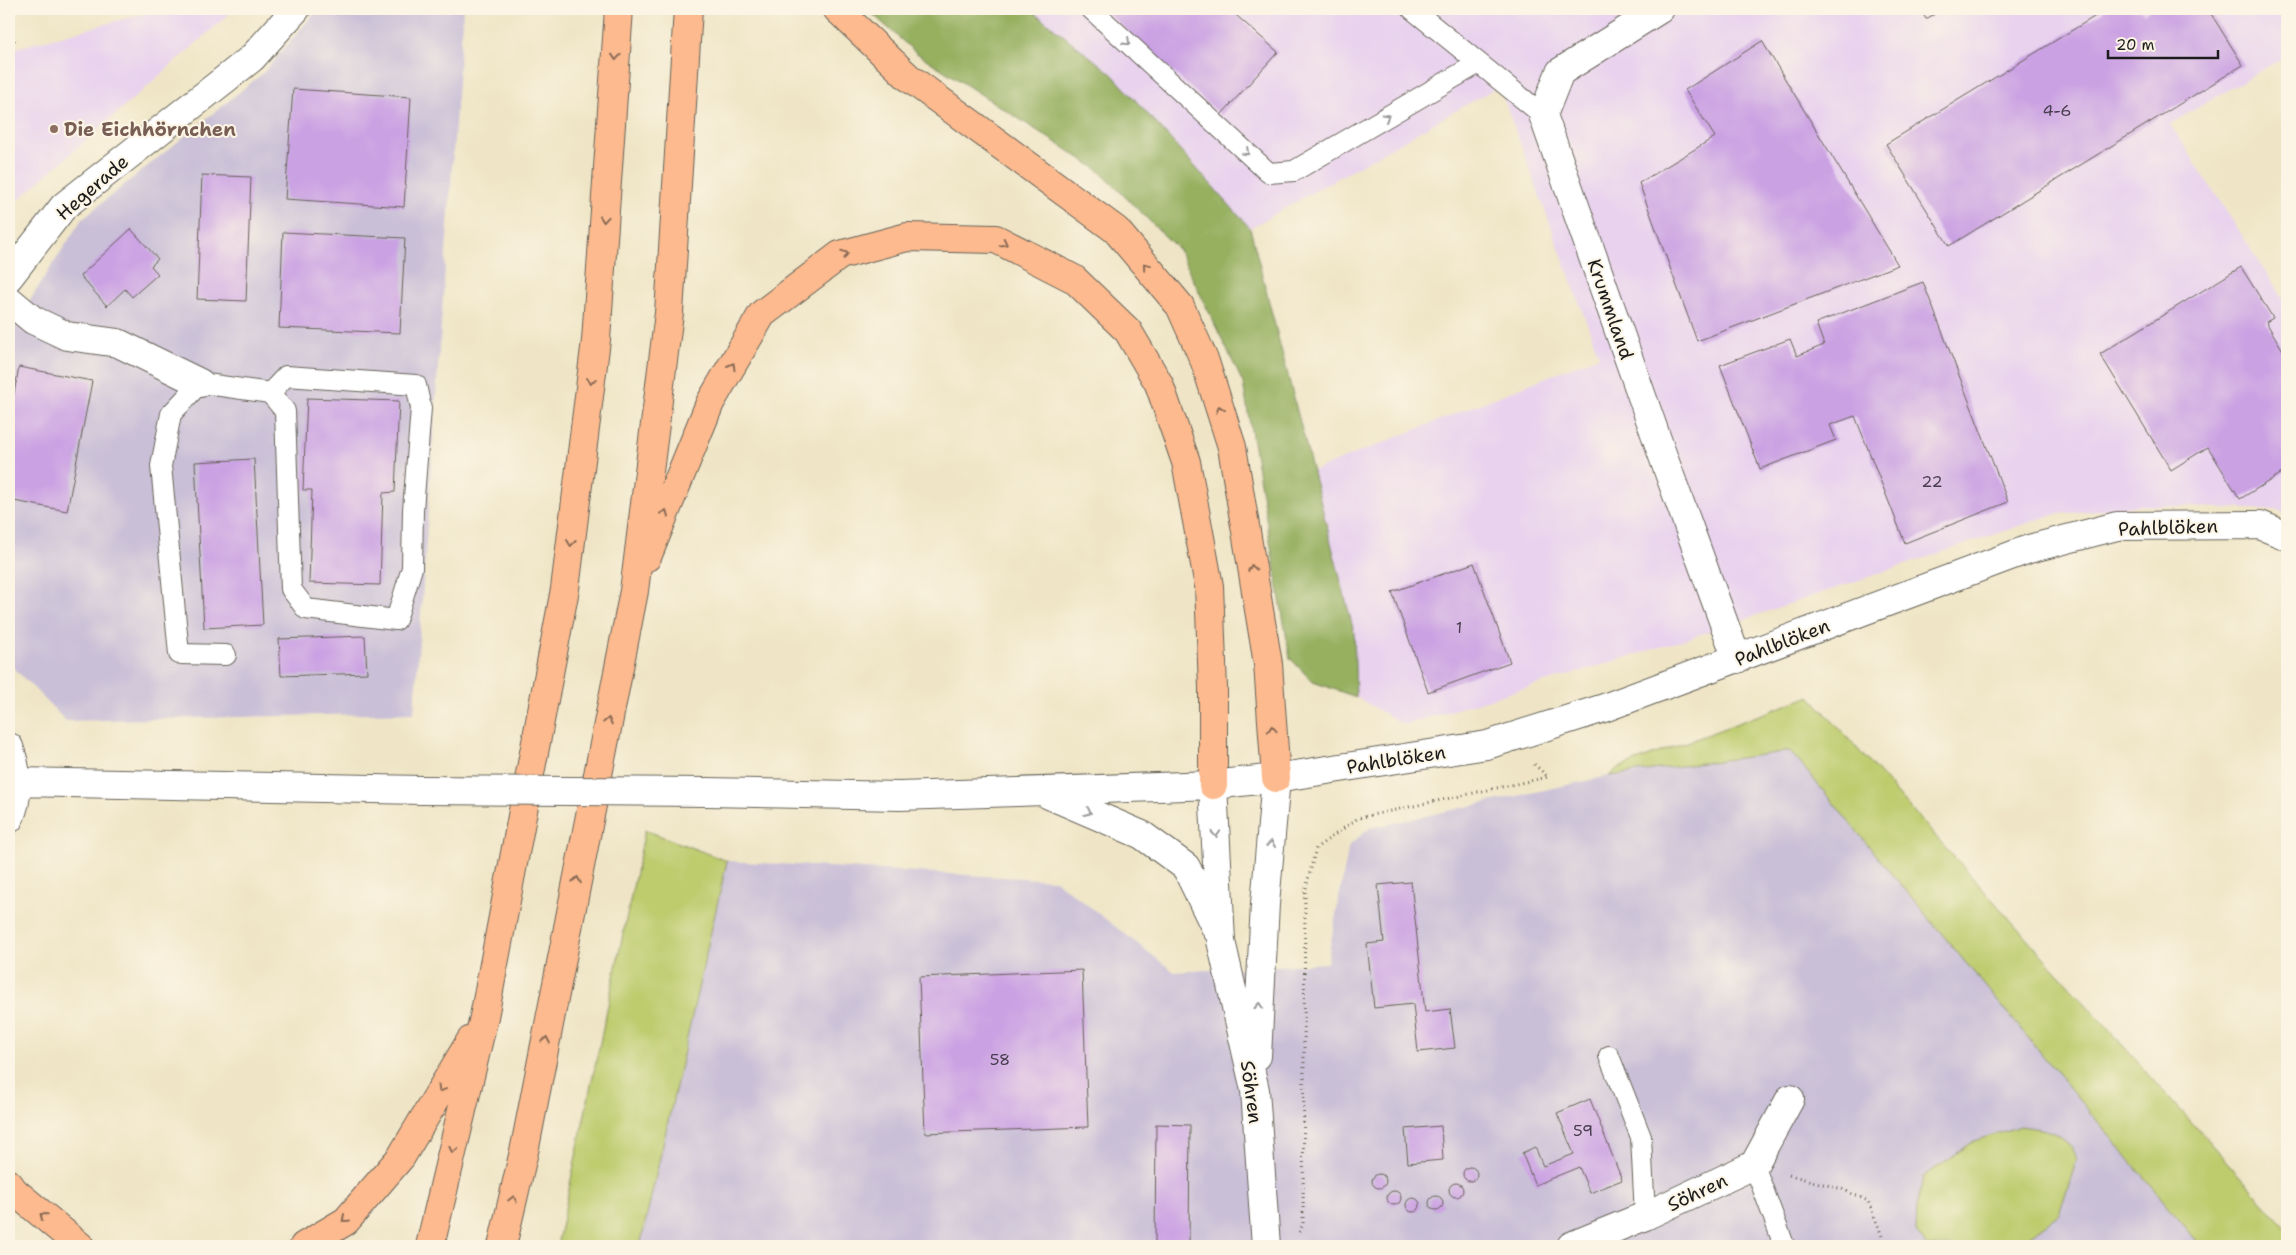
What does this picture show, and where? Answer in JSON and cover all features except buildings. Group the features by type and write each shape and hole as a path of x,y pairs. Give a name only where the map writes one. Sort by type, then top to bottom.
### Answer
{"highway":[{"path":"430,1246 484,1017 565,589 596,340 619,9"},
{"path":"502,1246 525,1147 634,591 669,313 688,9"},
{"path":"837,9 908,77 1116,230 1180,306 1206,362 1232,447 1268,664 1276,778"},
{"path":"634,591 710,403 762,314 840,255 907,237 996,239 1074,279 1128,331 1159,384 1186,462 1209,586 1213,688 1213,785"},
{"path":"304,1246 346,1221 401,1157 484,1017"},
{"path":"9,1184 14,1191 80,1246"}],"street":[{"name":"Hegerade","path":"9,277 64,206 252,58 296,9"},
{"path":"1543,116 1560,72 1660,9"},
{"name":"Krummland","path":"1543,116 1665,462 1737,659"},
{"path":"9,300 33,320 67,336 118,343 200,382"},
{"name":"Pahlblöken","path":"17,782 422,790 707,792 900,796 1213,785 1276,778 1507,740 1604,708 2029,549 2117,526 2260,525 2287,536"},
{"path":"9,748 17,782 13,810 9,819"},
{"path":"1255,1090 1265,904 1276,778"},
{"path":"1213,785 1221,941"},
{"path":"1043,792 1142,836 1186,867 1221,941"},
{"name":"Söhren","path":"1221,941 1255,1090 1266,1246"},
{"path":"1754,1165 1790,1099"},
{"name":"Söhren","path":"1570,1246 1645,1216 1754,1165"}],"lane":[{"path":"1091,9 1269,173 1294,171 1478,64"},
{"path":"1412,9 1543,116"},
{"path":"226,655 179,654 175,614 161,466 171,414 200,382 270,393 284,411 291,589 306,609 396,620 412,568 413,510 421,408 416,385 286,376 270,393"},
{"path":"1609,1056 1641,1137 1645,1216"},
{"path":"1754,1165 1784,1246"}],"path":[{"path":"9,21 15,44 9,45"},
{"path":"1296,1239 1303,1224 1305,892 1316,848 1346,824 1358,818 1548,777 1507,740"},
{"path":"1754,1165 1842,1189 1868,1201 1886,1246"}],"shaded area":[{"name":"Die Eichhörnchen","path":"161,9 235,9 9,208 9,50"},
{"path":"318,9 463,9 414,713 66,721 9,663 9,333 82,219 263,73"},
{"path":"1030,9 2287,9 2287,55 2170,124 2287,305 2287,514 2277,510 2144,505 2052,515 1680,641 1404,725 1356,697 1354,632 1313,471 1599,356 1499,86 1250,228 1112,74"},
{"path":"1790,751 2201,1246 640,1246 727,861 1055,880 1174,972 1327,963 1349,845 1370,828 1609,776"}],"green space":[{"path":"867,9 1030,9 1112,74 1250,228 1354,632 1356,697 1313,682 1290,658 1243,383 1179,250 1097,169 915,52"},
{"path":"1810,696 2287,1229 2287,1246 2201,1246 1790,751 1609,776 1618,768"},
{"path":"645,830 727,861 640,1246 557,1246"},
{"path":"2020,1126 2047,1130 2060,1136 2066,1141 2077,1159 2059,1214 2012,1246 1928,1246 1916,1231 1917,1207 1923,1177 1974,1141"}],"place":[{"name":"Die Eichhörnchen","path":"54,129"}]}
